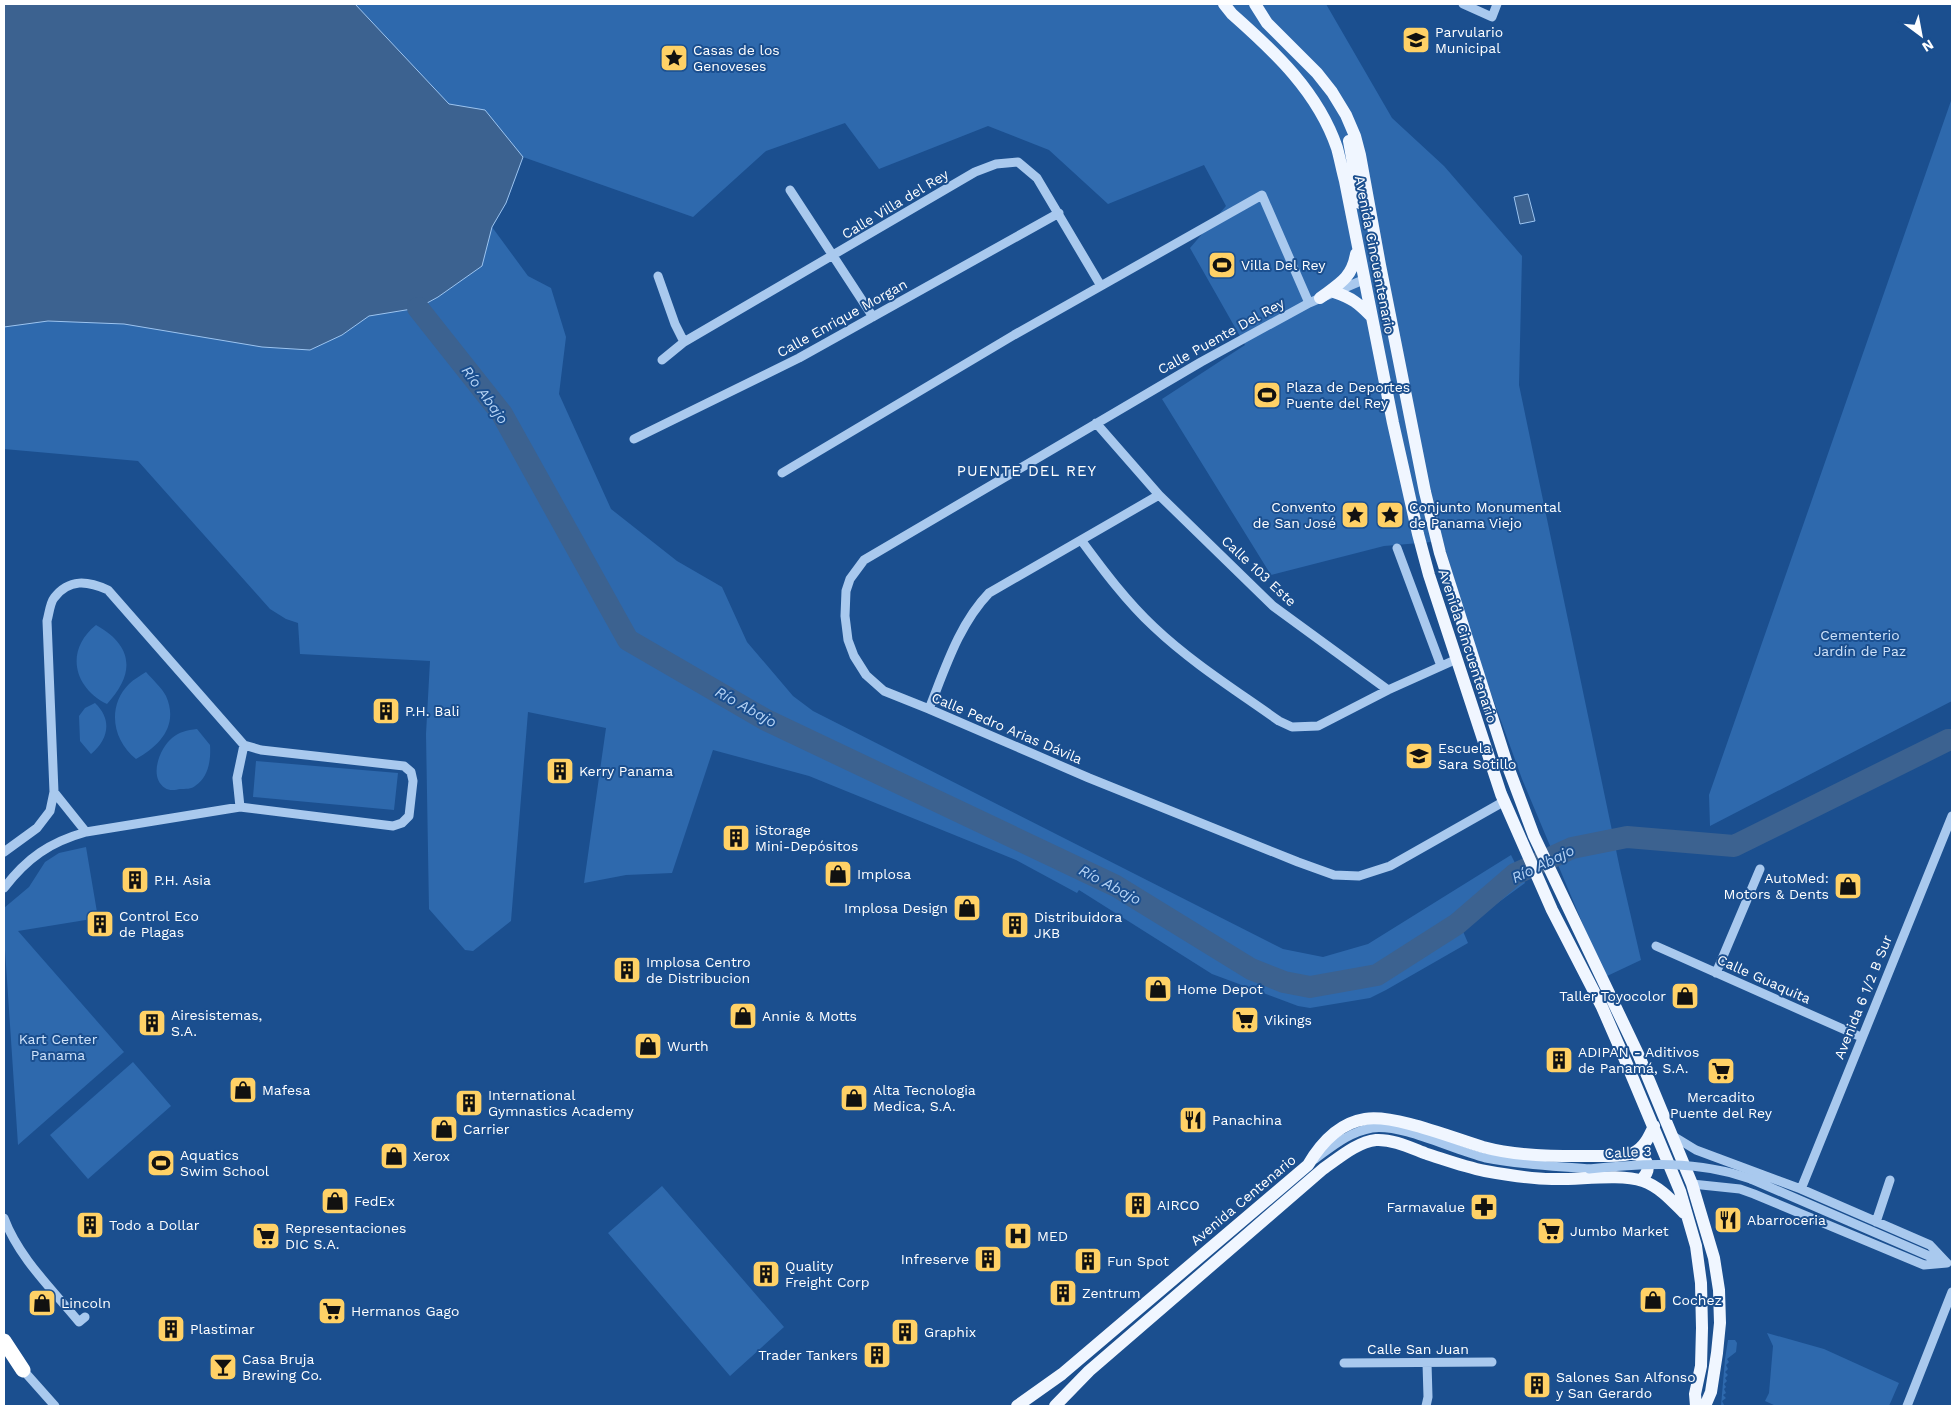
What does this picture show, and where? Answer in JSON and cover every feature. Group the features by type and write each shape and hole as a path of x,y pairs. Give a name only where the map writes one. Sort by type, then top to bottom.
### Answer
{"highway":[{"path":"4,1342 23,1370"}],"main road":[{"name":"Avenida Cincuentenario","path":"1224,4 1232,14 1291,70 1316,105 1337,148 1393,423 1418,534 1429,575 1503,802 1536,876 1602,1007 1654,1126 1680,1191 1696,1246 1701,1283 1702,1351 1696,1400 1688,1406"},
{"name":"Avenida Cincuentenario","path":"1255,4 1267,23 1317,73 1332,92 1346,115 1360,156 1425,492 1440,552 1507,764 1549,870 1614,1002 1673,1136 1692,1184 1714,1258 1719,1290 1720,1323 1711,1392 1713,1406"},
{"path":"1346,115 1354,170 1371,254 1370,266 1364,280"},
{"path":"1315,300 1348,276 1354,265 1357,249"},
{"path":"1334,292 1350,297 1372,318"},
{"name":"Avenida Centenario","path":"1017,1406 1062,1374 1308,1165 1318,1148 1335,1132 1347,1125 1367,1118 1379,1118 1463,1136 1484,1147 1543,1156 1632,1154"},
{"path":"1632,1154 1645,1143 1654,1126"},
{"name":"Avenida Centenario","path":"1055,1406 1089,1371 1323,1168 1369,1141 1383,1140 1396,1142 1452,1162 1485,1171 1510,1175 1553,1180 1618,1178 1642,1180 1667,1195 1687,1216"},
{"path":"1632,1154 1644,1157 1648,1163 1646,1176 1642,1180"},
{"name":"Avenida Cincuentenario","path":"1705,1406 1711,1392"}],"street":[{"path":"1463,4 1492,17 1497,4"},
{"name":"Calle Villa del Rey","path":"662,360 684,342 976,172 996,164 1018,162 1037,178 1101,286"},
{"path":"790,190 873,317"},
{"path":"782,473 1014,335 1262,195 1315,300"},
{"name":"Calle Enrique Morgan","path":"634,438 799,358 1058,213"},
{"path":"658,276 675,324 684,342"},
{"name":"Calle Puente Del Rey","path":"1096,423 1315,300 1364,280"},
{"name":"Calle 103 Este","path":"1096,423 1159,495 1273,606 1388,690"},
{"name":"Calle Pedro Arias Dávila","path":"1096,423 864,560 850,579 846,591 845,616 848,640 854,656 866,675 884,691 929,708 1089,778 1334,875 1359,876 1390,866 1503,802"},
{"path":"929,708 962,630 974,608 989,593 1003,583 1159,495"},
{"path":"1081,540 1110,577 1154,627 1190,657 1279,721 1292,727 1318,726 1388,690 1457,659"},
{"path":"1397,548 1441,666"},
{"path":"4,852 37,828 50,811 54,792 47,621 53,599 67,585 91,582 108,590 244,745 261,750 404,766 411,772 414,781 409,816 402,823 393,826 240,807 86,832 64,838 44,848 4,888"},
{"path":"240,807 237,778 244,745"},
{"path":"54,792 86,832"},
{"name":"Avenida 6 1/2 B Sur","path":"1801,1189 1952,816"},
{"path":"1716,973 1760,869"},
{"name":"Calle Guaquita","path":"1656,946 1861,1037"},
{"name":"Calle 3","path":"1308,1165 1352,1134 1374,1128 1386,1128 1486,1158 1518,1163 1588,1169 1628,1165 1675,1165 1716,1169 1751,1179 1949,1264"},
{"path":"1673,1136 1696,1150 1801,1189 1930,1245 1949,1264"},
{"path":"1876,1222 1890,1180"},
{"path":"1692,1184 1740,1189 1924,1264 1949,1264"},
{"path":"4,1218 10,1235 24,1256 82,1319"},
{"path":"1907,1406 1952,1292"},
{"name":"Calle San Juan","path":"1344,1363 1492,1362"},
{"path":"1426,1406 1428,1397 1427,1363"},
{"path":"23,1370 55,1406"}],"green space":[{"path":"17,4 1326,4 1392,118 1444,166 1522,256 1519,385 1620,869 1641,960 1605,977 1522,779 1475,649 1443,541 1384,546 1271,575 1162,399 1245,345 1190,248 1226,206 1204,165 1108,204 1049,150 988,126 879,169 845,123 766,151 693,217 523,157 506,203 492,227 528,276 551,288 566,337 559,394 611,509 677,561 722,587 747,642 793,696 813,711 1283,949 1323,957 1368,944 1511,855 1525,883 1462,929 1468,943 1386,990 1370,998 1310,1008 1298,1006 1212,974 1079,890 1077,893 1016,860 809,776 713,750 672,873 626,875 584,883 606,728 528,712 511,921 473,951 465,950 429,909 426,734 430,661 300,654 298,623 286,619 270,609 138,461 4,449 4,29 418,308 438,297"},
{"name":"Cementerio Jardín de Paz","path":"1952,98 1952,701 1710,826 1709,795"},
{"path":"96,625 109,633 118,642 124,651 126,661 126,671 122,682 107,704 95,697 87,688 80,678 77,668 77,656 80,646 86,635"},
{"path":"146,672 166,696 169,706 169,725 165,734 153,748 136,759 128,751 117,733 115,712 117,702 122,693 131,682"},
{"path":"95,703 101,709 104,716 106,730 101,743 91,754 80,741 79,716 85,708"},
{"path":"197,729 210,745 210,756 206,773 200,782 192,788 167,789 160,783 157,777 158,763 163,748 177,734"},
{"path":"256,761 398,773 394,810 253,797"},
{"name":"Kart Center Panama","path":"86,847 98,918 18,931 124,1052 18,1145 4,935 4,908 29,887 45,862 59,853"},
{"path":"133,1062 171,1106 88,1179 50,1135"},
{"path":"662,1186 784,1327 730,1376 608,1233"},
{"path":"1767,1333 1824,1349 1899,1383 1889,1406 1776,1406 1765,1401 1769,1393 1773,1346"},
{"path":"1728,1340 1735,1340 1737,1343 1736,1352 1727,1359 1729,1362 1726,1365 1728,1369 1725,1372 1728,1375 1725,1378 1727,1381 1724,1384 1726,1393 1723,1395 1726,1398 1722,1401 1724,1405 1721,1406 1725,1359"}],"shaded area":[{"path":"4,4 355,4 449,104 485,110 523,157 506,203 492,227 482,266 438,297 418,308 369,316 342,335 310,350 262,347 124,324 48,321 4,327"},
{"path":"1528,194 1535,221 1520,224 1514,197"}],"waterway":[{"name":"Río Abajo","path":"418,308 502,414 628,640 766,720 1116,886 1251,969 1284,982 1310,987 1377,975 1457,924 1515,874 1572,848 1627,837 1734,846 1948,740 1952,740"}],"place":[{"name":"Parvulario Municipal","path":"1416,40"},
{"name":"Casas de los Genoveses","path":"674,58"},
{"name":"Villa Del Rey","path":"1222,265"},
{"name":"Plaza de Deportes Puente del Rey","path":"1267,395"},
{"name":"Convento de San José","path":"1355,515"},
{"name":"Conjunto Monumental de Panama Viejo","path":"1390,515"},
{"name":"P.H. Bali","path":"386,711"},
{"name":"Escuela Sara Sotillo","path":"1419,756"},
{"name":"Kerry Panama","path":"560,771"},
{"name":"iStorage Mini-Depósitos","path":"736,838"},
{"name":"Implosa","path":"838,874"},
{"name":"P.H. Asia","path":"135,880"},
{"name":"AutoMed: Motors & Dents","path":"1848,886"},
{"name":"Implosa Design","path":"967,908"},
{"name":"Control Eco de Plagas","path":"100,924"},
{"name":"Distribuidora JKB","path":"1015,925"},
{"name":"Implosa Centro de Distribucion","path":"627,970"},
{"name":"Home Depot","path":"1158,989"},
{"name":"Taller Toyocolor","path":"1685,996"},
{"name":"Annie & Motts","path":"743,1016"},
{"name":"Vikings","path":"1245,1020"},
{"name":"Airesistemas, S.A.","path":"152,1023"},
{"name":"Wurth","path":"648,1046"},
{"name":"ADIPAN - Aditivos de Panamá, S.A.","path":"1559,1060"},
{"name":"Mercadito Puente del Rey","path":"1721,1071"},
{"name":"Mafesa","path":"243,1090"},
{"name":"Alta Tecnologia Medica, S.A.","path":"854,1098"},
{"name":"International Gymnastics Academy","path":"469,1103"},
{"name":"Panachina","path":"1193,1120"},
{"name":"Carrier","path":"444,1129"},
{"name":"Xerox","path":"394,1156"},
{"name":"Aquatics Swim School","path":"161,1163"},
{"name":"FedEx","path":"335,1201"},
{"name":"AIRCO","path":"1138,1205"},
{"name":"Farmavalue","path":"1484,1207"},
{"name":"Abarroceria","path":"1728,1220"},
{"name":"Todo a Dollar","path":"90,1225"},
{"name":"Jumbo Market","path":"1551,1231"},
{"name":"Representaciones DIC S.A.","path":"266,1236"},
{"name":"MED","path":"1018,1236"},
{"name":"Infreserve","path":"988,1259"},
{"name":"Fun Spot","path":"1088,1261"},
{"name":"Quality Freight Corp","path":"766,1274"},
{"name":"Zentrum","path":"1063,1293"},
{"name":"Cochez","path":"1653,1300"},
{"name":"Lincoln","path":"42,1303"},
{"name":"Hermanos Gago","path":"332,1311"},
{"name":"Plastimar","path":"171,1329"},
{"name":"Graphix","path":"905,1332"},
{"name":"Trader Tankers","path":"877,1355"},
{"name":"Casa Bruja Brewing Co.","path":"223,1367"},
{"name":"Salones San Alfonso y San Gerardo","path":"1537,1385"}],"district":[{"name":"PUENTE DEL REY","path":"1027,471"}]}
